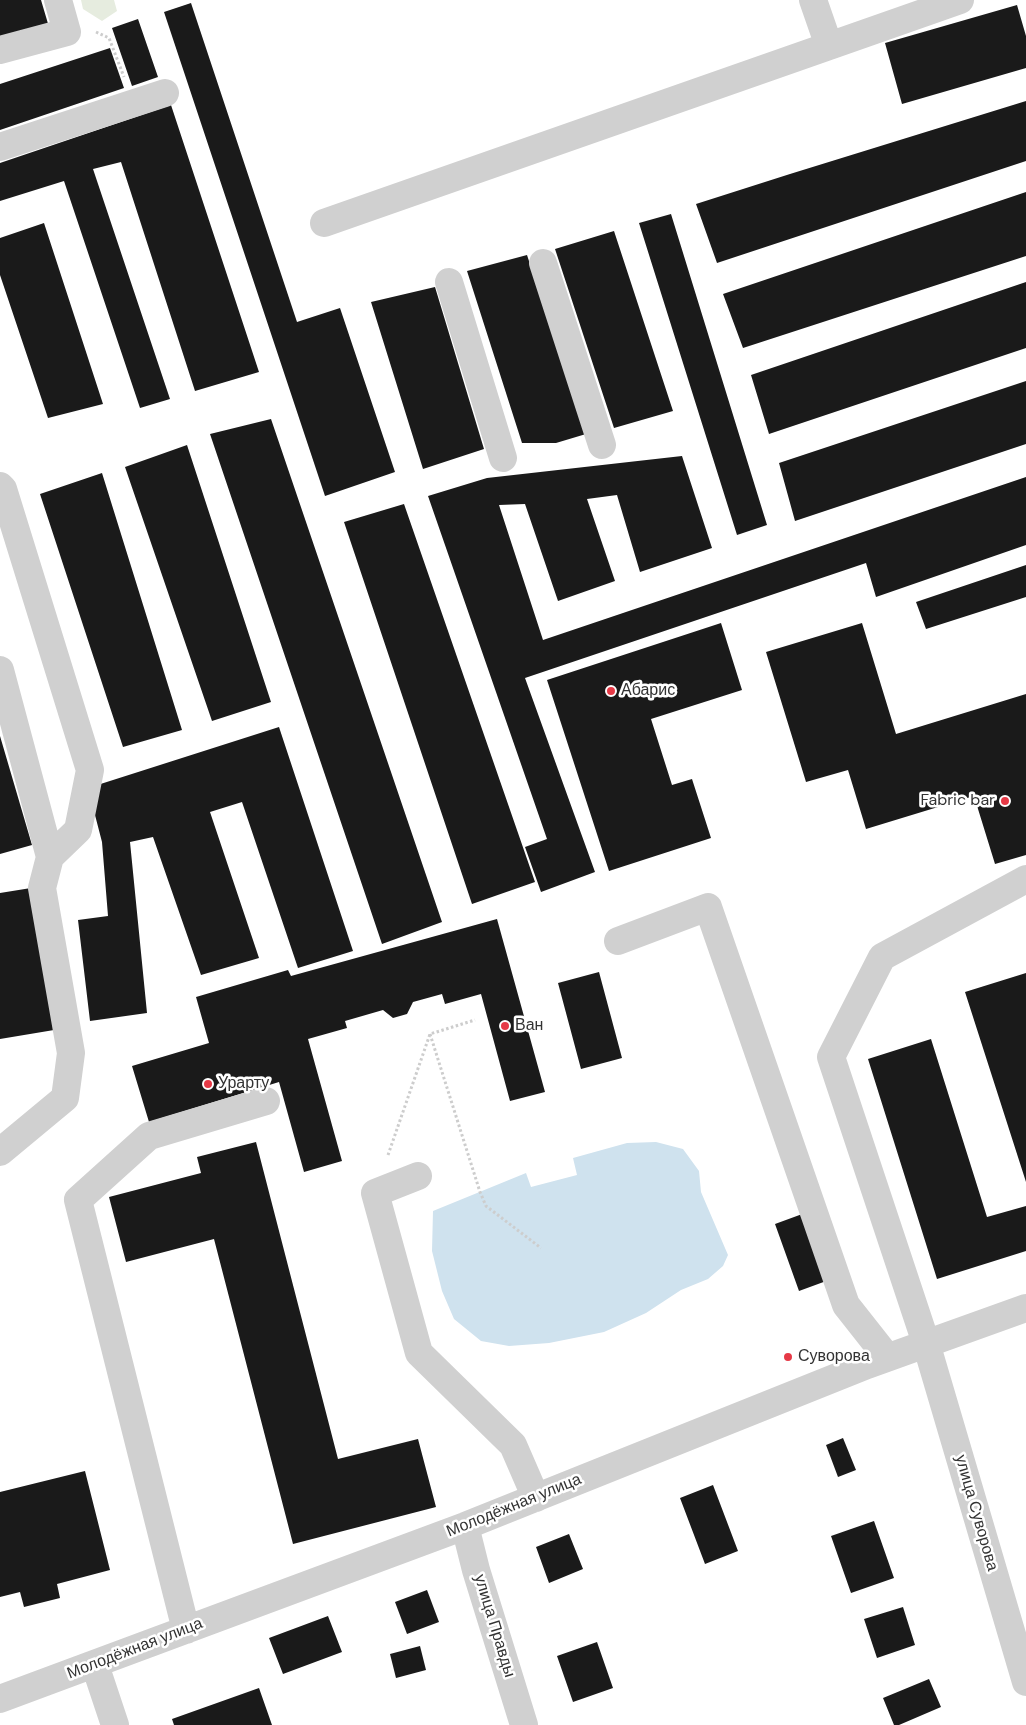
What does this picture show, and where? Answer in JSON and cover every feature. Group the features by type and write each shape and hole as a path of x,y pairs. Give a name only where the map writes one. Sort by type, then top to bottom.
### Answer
{"street":[{"path":"813,0 829,46"},
{"path":"324,224 960,0"},
{"path":"0,50 67,32 60,8"},
{"path":"0,147 165,93"},
{"path":"543,263 602,445"},
{"path":"449,282 503,458"},
{"path":"0,486 6,498 90,770 78,830 50,857"},
{"path":"0,670 50,857 42,888 71,1053 65,1098 0,1152"},
{"name":"улица Суворова","path":"1026,879 882,957 831,1058 926,1343 1026,1682"},
{"path":"618,940 708,907 846,1305 887,1358"},
{"path":"186,1630 78,1200 149,1136 266,1101"},
{"path":"418,1176 375,1193 419,1353 513,1445 536,1498"},
{"name":"Молодёжная улица","path":"0,1699 465,1526 887,1358 1026,1308"},
{"name":"улица Правды","path":"465,1526 476,1570 524,1725"},
{"path":"95,1665 116,1725"}],"path":[{"path":"60,8 109,38 125,79"},
{"path":"430,1034 475,1020"},
{"path":"375,1193 430,1034"},
{"path":"430,1034 486,1206 541,1248"}],"shaded area":[{"path":"81,0 114,0 117,11 102,21 83,9"}],"water":[{"path":"656,1142 683,1149 699,1171 701,1192 728,1255 723,1266 708,1279 681,1290 646,1313 604,1332 549,1343 509,1346 481,1341 454,1319 442,1291 432,1251 433,1211 526,1173 531,1187 577,1175 573,1158 627,1143"}],"building":[{"path":"0,0 41,0 49,27 0,39"},
{"path":"191,3 297,322 340,308 395,472 325,496 164,12"},
{"path":"1017,5 1026,36 1026,68 902,104 885,43"},
{"path":"138,19 158,77 132,86 112,28"},
{"path":"110,48 124,88 0,130 0,84"},
{"path":"1026,101 1026,161 717,263 696,204"},
{"path":"171,105 259,372 195,391 121,162 93,169 170,399 140,408 64,181 0,201 0,163"},
{"path":"1026,192 1026,256 743,348 723,294"},
{"path":"671,214 767,525 737,535 639,223"},
{"path":"44,223 103,404 48,418 0,275 0,238"},
{"path":"614,231 673,411 614,428 555,249"},
{"path":"527,255 586,434 556,443 522,443 467,271"},
{"path":"1026,282 1026,348 769,434 751,375"},
{"path":"435,287 484,449 423,469 371,302"},
{"path":"1026,381 1026,444 795,521 779,463"},
{"path":"271,419 442,922 382,944 210,434"},
{"path":"187,445 271,702 212,721 125,467"},
{"path":"682,456 712,548 640,572 617,495 587,499 615,581 558,601 525,504 499,505 543,640 1026,477 1026,545 876,597 866,563 525,678 595,872 541,892 525,847 547,839 428,496 487,478"},
{"path":"102,473 182,730 123,747 40,494"},
{"path":"404,504 535,882 472,904 344,522"},
{"path":"1026,565 1026,597 926,629 916,602"},
{"path":"721,623 742,690 651,719 672,785 692,779 711,838 609,871 547,680"},
{"path":"862,623 896,734 1026,694 1026,855 995,864 974,796 866,829 848,770 806,782 766,652"},
{"path":"279,727 353,951 298,968 242,802 210,812 259,958 201,975 153,837 130,842 147,1013 90,1021 78,920 108,916 102,842 88,788"},
{"path":"0,736 32,845 0,854"},
{"path":"31,888 54,1030 0,1039 0,893"},
{"path":"497,919 545,1092 510,1101 481,994 445,1004 442,994 413,1002 407,1014 393,1018 383,1010 345,1021 347,1028 308,1039 342,1161 304,1172 279,1082 149,1122 132,1066 209,1043 196,997 288,970 291,976"},
{"path":"599,972 622,1058 581,1069 558,983"},
{"path":"1026,973 1026,1182 965,992"},
{"path":"931,1039 987,1217 1026,1206 1026,1251 937,1279 868,1059"},
{"path":"256,1142 338,1459 418,1439 436,1507 293,1544 214,1239 126,1262 109,1197 201,1173 197,1157"},
{"path":"805,1213 829,1280 799,1291 775,1224"},
{"path":"843,1438 856,1470 838,1477 826,1445"},
{"path":"85,1471 110,1570 57,1584 60,1598 24,1607 20,1592 0,1597 0,1492"},
{"path":"713,1485 738,1551 705,1564 680,1498"},
{"path":"874,1521 894,1578 851,1593 831,1536"},
{"path":"569,1534 583,1569 549,1583 536,1547"},
{"path":"427,1590 439,1622 407,1634 395,1602"},
{"path":"903,1607 915,1645 877,1658 864,1619"},
{"path":"328,1616 342,1652 283,1674 269,1638"},
{"path":"597,1642 613,1688 573,1702 557,1656"},
{"path":"420,1646 426,1670 396,1678 390,1654"},
{"path":"929,1679 941,1707 899,1725 894,1725 883,1698"},
{"path":"259,1688 272,1725 174,1725 172,1719"}],"place":[{"name":"Абарис","path":"611,691"},
{"name":"Fabric bar","path":"1005,801"},
{"name":"Ван","path":"505,1026"},
{"name":"Урарту","path":"208,1084"},
{"name":"Суворова","path":"788,1357"}]}
